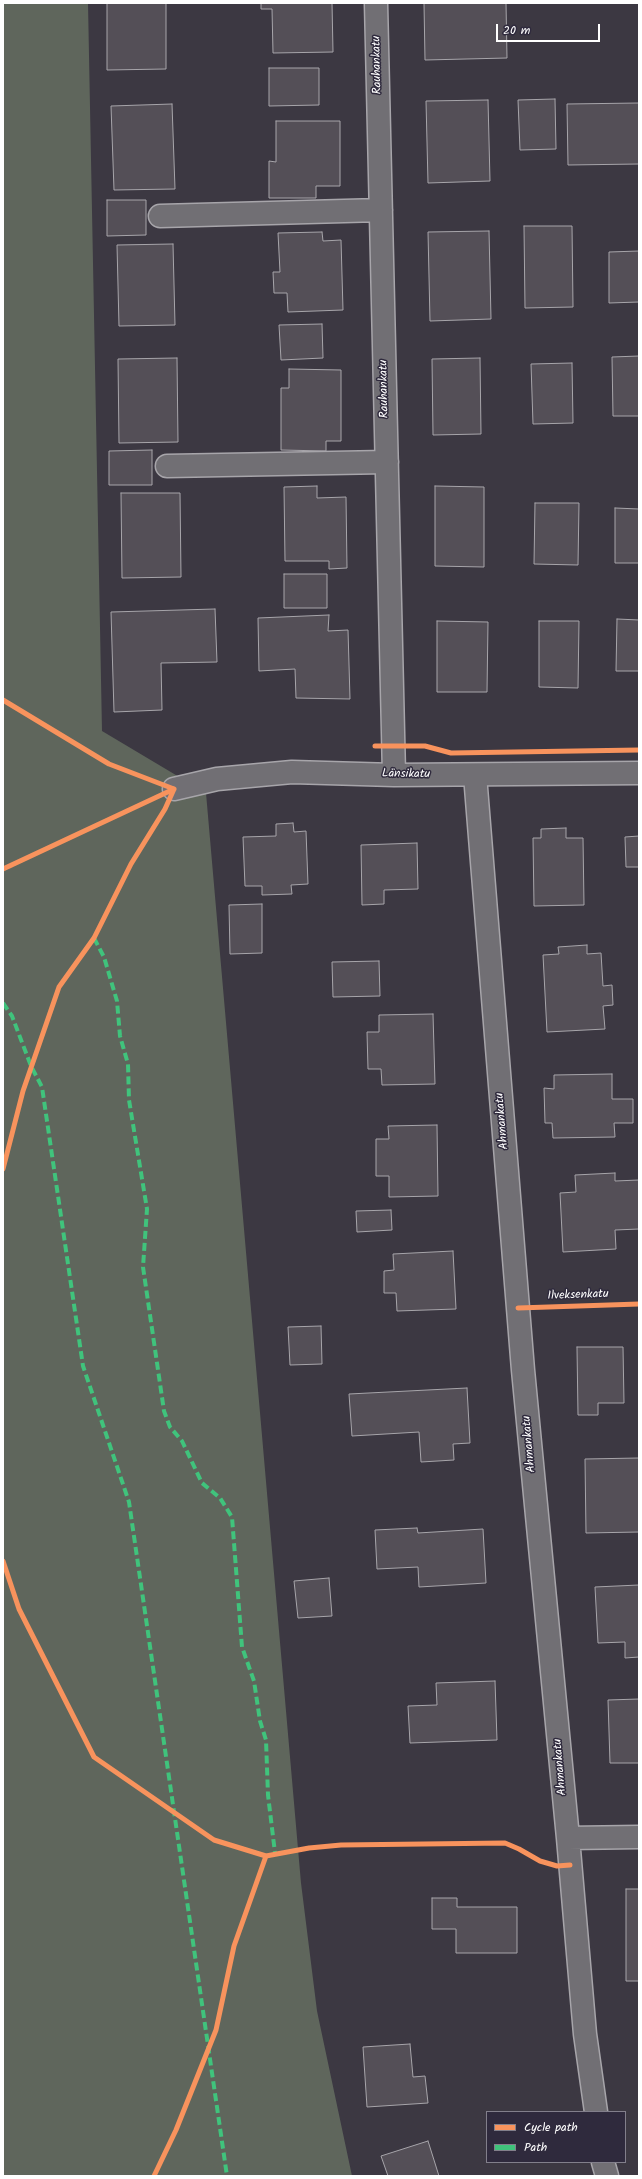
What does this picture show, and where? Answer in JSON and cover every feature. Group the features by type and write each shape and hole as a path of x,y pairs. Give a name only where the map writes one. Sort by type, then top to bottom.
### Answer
{"street":[{"name":"Rauhankatu","path":"376,3 394,775"},
{"path":"160,216 381,210"},
{"path":"167,466 387,462"},
{"name":"Länsikatu","path":"174,789 218,779 292,772 394,775 639,773"},
{"name":"Ahmankatu","path":"475,775 522,1362 568,1838 584,2034 596,2111"},
{"path":"568,1838 639,1837"},
{"path":"603,2163 607,2176"}],"shaded area":[{"path":"3,3 88,3 102,731 206,793 301,1883 317,2011 352,2176 3,2176"}],"building":[{"path":"107,3 166,3 166,69 107,70"},
{"path":"261,3 332,3 333,52 273,53 272,9 261,9"},
{"path":"424,3 506,3 507,58 425,60"},
{"path":"269,68 319,68 319,105 269,106"},
{"path":"555,99 556,149 520,150 518,100"},
{"path":"488,100 490,181 428,183 426,101"},
{"path":"639,103 639,164 568,165 567,104"},
{"path":"172,104 175,189 114,190 111,106"},
{"path":"276,121 340,121 340,186 316,186 316,198 269,198 269,161 276,162"},
{"path":"107,200 146,200 146,235 107,236"},
{"path":"524,226 572,226 573,307 525,308"},
{"path":"489,231 491,319 430,321 428,232"},
{"path":"322,232 323,241 341,240 343,310 288,312 287,293 274,293 273,272 280,272 278,233"},
{"path":"173,244 175,325 119,326 117,245"},
{"path":"639,251 639,302 609,303 609,252"},
{"path":"322,324 323,358 281,360 279,325"},
{"path":"639,356 639,416 613,416 612,357"},
{"path":"177,358 178,442 119,443 118,359"},
{"path":"480,358 481,434 433,435 432,359"},
{"path":"572,363 573,423 533,424 531,364"},
{"path":"289,369 341,370 341,441 326,441 326,451 281,450 281,388 289,388"},
{"path":"152,450 152,485 109,485 109,451"},
{"path":"317,486 317,498 346,497 347,568 329,569 329,561 285,561 284,487"},
{"path":"435,486 484,487 484,567 435,566"},
{"path":"121,493 180,493 181,577 122,578"},
{"path":"535,503 579,503 578,565 534,564"},
{"path":"615,508 639,509 639,563 615,563"},
{"path":"284,574 327,574 327,608 284,608"},
{"path":"215,609 217,662 161,663 162,710 114,712 111,612"},
{"path":"329,615 328,631 348,630 350,699 296,698 295,669 259,671 258,618"},
{"path":"617,619 639,620 639,671 616,671"},
{"path":"437,621 488,622 487,692 437,692"},
{"path":"539,621 579,621 578,688 539,687"},
{"path":"293,823 294,832 306,831 308,884 291,885 292,894 262,895 262,886 245,886 243,837 276,836 276,824"},
{"path":"566,828 566,838 583,838 584,905 534,906 533,838 541,838 541,829"},
{"path":"639,836 639,867 626,867 625,837"},
{"path":"417,843 418,889 384,890 384,904 362,905 361,845"},
{"path":"262,904 262,953 230,954 229,905"},
{"path":"587,945 587,954 601,953 603,986 612,985 613,1005 603,1006 605,1029 547,1032 543,955 559,954 558,947"},
{"path":"379,961 380,996 333,997 332,962"},
{"path":"433,1014 435,1084 382,1085 381,1069 368,1069 367,1032 379,1032 379,1015"},
{"path":"612,1074 612,1099 633,1099 633,1123 614,1123 615,1137 553,1138 552,1123 545,1123 544,1088 554,1089 554,1075"},
{"path":"437,1125 438,1196 389,1197 389,1176 376,1176 376,1139 389,1139 388,1126"},
{"path":"615,1173 615,1181 639,1180 639,1229 615,1230 616,1249 563,1252 560,1193 576,1192 575,1175"},
{"path":"391,1210 392,1230 357,1232 356,1211"},
{"path":"453,1251 456,1309 397,1311 396,1293 384,1293 384,1271 394,1270 393,1254"},
{"path":"321,1326 322,1364 290,1365 288,1327"},
{"path":"577,1347 623,1347 624,1403 598,1403 598,1415 578,1415"},
{"path":"467,1388 470,1443 453,1444 454,1460 421,1462 419,1432 352,1436 349,1394"},
{"path":"639,1458 639,1532 586,1533 585,1459"},
{"path":"417,1528 418,1533 483,1529 486,1583 419,1587 418,1567 377,1569 375,1530"},
{"path":"329,1578 332,1616 298,1618 294,1581"},
{"path":"639,1585 639,1657 625,1658 625,1642 598,1643 595,1587"},
{"path":"495,1681 497,1740 410,1743 408,1706 437,1705 436,1683"},
{"path":"639,1699 639,1763 610,1763 608,1700"},
{"path":"626,1889 639,1889 639,1981 626,1981"},
{"path":"432,1898 457,1898 457,1907 517,1907 517,1953 456,1953 456,1929 432,1929"},
{"path":"410,2044 413,2077 425,2076 428,2103 367,2107 363,2047"},
{"path":"428,2141 439,2176 388,2176 381,2156"}],"marked path":[{"path":"94,938 104,957 117,1001 120,1036 128,1064 129,1100 147,1209 143,1267 164,1411 170,1427 182,1441 202,1483 220,1498 232,1517 242,1647 254,1681 260,1721 266,1740 268,1795 275,1853"},
{"path":"3,1003 12,1016 31,1066 42,1087 83,1366 129,1502 227,2176"}],"cycle path":[{"path":"3,700 109,764 174,789"},
{"path":"375,746 425,746 451,753 639,750"},
{"path":"3,869 174,789"},
{"path":"3,1169 23,1091 59,987 94,938 131,864 165,809 174,789"},
{"name":"Ilveksenkatu","path":"518,1308 639,1304"},
{"path":"3,1561 19,1609 94,1757 214,1840 266,1856"},
{"path":"154,2176 176,2130 216,2030 234,1946 266,1856 309,1848 341,1845 505,1843 540,1861 557,1866 570,1865"}]}
